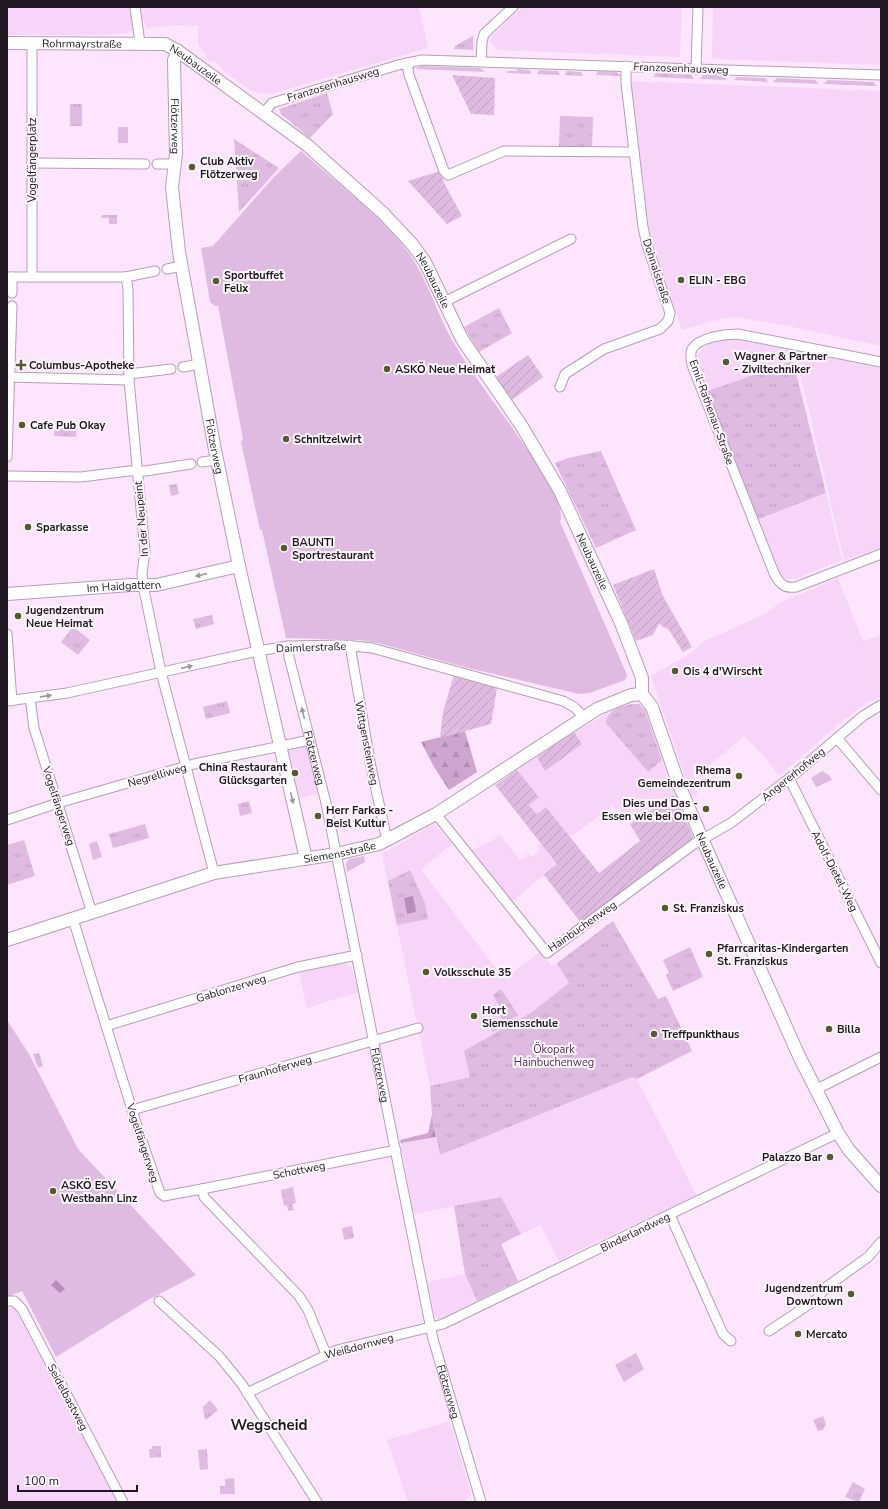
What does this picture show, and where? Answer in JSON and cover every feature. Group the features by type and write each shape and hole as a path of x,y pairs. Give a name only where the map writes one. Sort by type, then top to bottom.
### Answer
{"street":[{"path":"135,7 140,43"},
{"path":"482,61 482,42 484,34 513,7"},
{"path":"696,69 698,7"},
{"name":"Rohrmayrstraße","path":"7,43 158,43"},
{"name":"Vogelfängerplatz","path":"32,43 32,277"},
{"name":"Neubauzeile","path":"158,43 165,44 178,51 307,145 349,182 399,230 425,262 462,339 521,425 547,466 560,491 620,623 642,678 642,694 652,707 680,785 702,839 815,1090 849,1150 881,1186"},
{"name":"Flötzerweg","path":"178,51 174,60 175,164 172,187 182,266 217,460 239,566 306,859"},
{"name":"Franzosenhausweg","path":"264,113 272,103 407,63 434,59 881,75"},
{"path":"407,63 409,75 444,171 448,175 504,151 634,152"},
{"name":"Dohnalstraße","path":"560,386 565,374 593,355 616,344 660,329 668,321 670,313 647,245 634,152 626,83 626,66"},
{"path":"32,163 145,164"},
{"path":"157,164 175,164"},
{"path":"444,302 571,239"},
{"path":"167,269 182,266"},
{"path":"12,293 10,277 126,276 155,271"},
{"name":"In der Neupeint","path":"126,276 128,289 129,377 145,552 142,573 143,585 161,672 214,873"},
{"path":"7,456 8,378 12,306"},
{"name":"Emil-Rathenau-Straße","path":"881,362 738,334 716,336 702,342 692,348 691,359 774,573 781,584 796,587 881,554"},
{"path":"183,367 200,364"},
{"path":"8,378 129,377 171,369"},
{"path":"202,462 217,460"},
{"path":"7,476 71,478 190,464"},
{"name":"Im Haidgattern","path":"7,594 156,585 239,566"},
{"path":"7,634 9,701"},
{"name":"Daimlerstraße","path":"9,701 67,693 258,651 288,646 350,645 385,651 563,700 574,707 584,717"},
{"name":"Wittgensteinweg","path":"350,645 371,767 387,840"},
{"name":"Flötzerweg","path":"288,646 288,657 326,803 431,1328 481,1502"},
{"name":"Siemensstraße","path":"7,940 214,873 336,854 370,847 387,840 436,814 597,709 628,696 642,694"},
{"name":"Vogelfängerweg","path":"30,698 34,728 92,913"},
{"name":"Angererhofweg","path":"702,839 731,823 863,716 881,705"},
{"path":"837,738 881,790"},
{"name":"Negrelliweg","path":"7,820 58,803 186,766 310,740"},
{"name":"Adolf-Dietel-Weg","path":"788,778 881,963"},
{"name":"Hainbuchenweg","path":"436,814 546,953 702,839"},
{"name":"Vogelfängerweg","path":"73,918 132,1110 160,1193 164,1196 202,1189"},
{"name":"Gablonzerweg","path":"106,1026 298,967 357,955"},
{"name":"Fraunhoferweg","path":"132,1110 418,1028"},
{"path":"815,1090 881,1057"},
{"name":"Binderlandweg","path":"431,1328 449,1321 838,1133"},
{"name":"Schottweg","path":"202,1189 396,1150"},
{"path":"202,1189 204,1197 299,1296 308,1310 326,1354"},
{"path":"670,1215 723,1334 731,1341"},
{"path":"769,1331 817,1299 825,1288 868,1257 881,1242"},
{"path":"159,1300 219,1356 247,1393 318,1502"},
{"name":"Seidelbastweg","path":"7,1301 14,1301 22,1309 123,1502"},
{"name":"Weißdornweg","path":"247,1393 326,1354 363,1343 431,1328"}],"shaded area":[{"path":"7,7 131,7 135,30 125,33 102,35 7,35"},
{"path":"140,7 419,7 428,48 274,93 263,94 252,91 226,73 216,62 210,62 198,44 198,26 174,25 148,28 143,21"},
{"path":"523,7 682,7 680,57 497,50 490,41 492,36"},
{"path":"713,7 881,7 881,65 712,59"},
{"path":"631,81 881,91 881,346 788,326 735,317 715,320 682,330 650,237"},
{"path":"734,339 792,349 793,361 705,392 695,357 707,345 719,340"},
{"path":"795,351 881,368 881,548 844,560"},
{"path":"826,493 842,560 795,579 782,579 756,520"},
{"path":"838,578 863,641 881,635 881,697 865,704 846,718 779,776 762,754 744,736 704,770 692,774 698,796 692,798 651,676 691,653 703,642 765,614 781,602"},
{"path":"612,711 608,714 648,771 662,760 674,795 630,824 619,808 616,810 613,806 570,837 546,807 537,814 529,804 539,796 517,770 537,757 545,770 582,744 574,732"},
{"path":"308,745 321,793 297,799 285,749"},
{"path":"434,824 452,844 421,869 504,979 540,952 552,966 557,963 569,983 532,1012 471,1077 430,1086 382,854"},
{"path":"500,835 520,860 528,854 532,857 540,851 537,846 541,843 558,864 511,902 470,851 492,841"},
{"path":"413,896 416,912 407,914 404,898"},
{"path":"345,963 352,968 358,992 307,1008 299,973"},
{"path":"632,1077 637,1079 697,1196 587,1246 559,1261 541,1225 521,1234 501,1197 414,1214 401,1143 436,1137 440,1155"},
{"path":"465,1274 477,1301 442,1319 438,1319 435,1316 428,1282"},
{"path":"56,1280 65,1289 60,1293 51,1285"},
{"path":"7,1308 14,1308 18,1314 117,1502 7,1502"},
{"path":"450,1421 471,1493 470,1497 464,1502 408,1502 387,1440"}],"green space":[{"path":"473,36 473,50 454,49 455,46"},
{"path":"421,66 480,68 485,72 415,69"},
{"path":"517,69 530,70 531,74 507,73 507,71 517,71"},
{"path":"539,70 558,71 560,75 537,74"},
{"path":"567,71 581,72 583,76 565,75"},
{"path":"598,71 616,72 621,76 596,75"},
{"path":"656,73 691,75 694,79 653,77"},
{"path":"452,75 495,78 494,115 471,114"},
{"path":"703,75 724,76 726,80 700,79"},
{"path":"737,77 765,78 768,82 734,80"},
{"path":"777,78 815,80 819,84 773,82"},
{"path":"828,80 873,82 877,86 823,84"},
{"path":"327,93 333,114 310,138 281,114 279,109"},
{"path":"70,104 82,104 82,126 70,126"},
{"path":"560,116 593,117 592,147 559,147"},
{"path":"118,127 128,127 128,143 118,143"},
{"path":"234,139 279,168 239,212"},
{"path":"301,151 381,222 394,235 413,259 455,345 471,370 534,458 548,481 559,504 561,514 560,522 627,675 625,680 590,693 579,694 468,668 378,643 358,640 286,638 241,442 243,439 218,306 215,306 210,302 201,248 213,246 274,177"},
{"path":"440,171 444,183 462,216 447,224 408,181"},
{"path":"102,215 117,215 117,224 109,224 109,218 101,218"},
{"path":"499,308 512,333 479,352 464,327"},
{"path":"528,355 543,377 512,400 496,377"},
{"path":"793,361 826,493 756,520 705,392"},
{"path":"55,422 77,422 76,437 54,436"},
{"path":"601,451 636,530 596,548 555,463 568,458"},
{"path":"177,484 179,494 171,496 169,485"},
{"path":"654,569 663,596 692,647 683,652 669,630 659,624 653,635 636,641 613,585"},
{"path":"212,615 214,624 196,629 193,619"},
{"path":"73,627 90,640 78,655 61,642"},
{"path":"454,675 497,688 491,724 440,738 443,712"},
{"path":"227,701 230,713 206,719 203,707"},
{"path":"632,704 639,704 645,710 662,760 648,772 606,723 607,718 615,709"},
{"path":"465,731 477,772 449,790 434,767 421,742"},
{"path":"574,732 582,744 545,771 537,757"},
{"path":"517,770 539,797 529,805 537,814 546,807 599,873 640,841 630,824 674,795 693,839 581,923 544,875 557,864 495,785"},
{"path":"822,771 829,775 832,780 816,787 811,778"},
{"path":"249,801 252,813 240,816 238,804"},
{"path":"145,824 149,838 113,848 109,834"},
{"path":"24,840 35,876 7,885 7,845"},
{"path":"97,841 102,857 93,860 89,844"},
{"path":"364,856 365,862 347,872 346,864 349,859"},
{"path":"410,870 425,903 428,919 397,925 388,881"},
{"name":"Ökopark Hainbuchenweg","path":"613,921 658,999 666,996 692,1051 637,1079 632,1077 440,1155 432,1115 430,1086 470,1077 464,1051 532,1012 569,983 557,963"},
{"path":"690,947 703,977 673,991 666,975 669,973 663,960"},
{"path":"501,989 518,1015 493,1032 490,1028 501,1019 499,1010 501,1009 493,995"},
{"path":"7,1020 29,1054 78,1149 196,1275 148,1300 56,1357 22,1291 7,1297"},
{"path":"640,1035 646,1045 635,1051 629,1041"},
{"path":"39,1053 43,1066 38,1068 33,1054"},
{"path":"432,1115 436,1137 401,1143 400,1140 428,1133"},
{"path":"293,1187 296,1203 292,1204 294,1210 288,1211 287,1205 284,1206 281,1190"},
{"path":"501,1197 521,1234 501,1244 518,1281 477,1301 465,1274 454,1206"},
{"path":"352,1226 354,1238 344,1240 342,1228"},
{"path":"636,1353 644,1369 624,1382 615,1365"},
{"path":"210,1400 218,1410 206,1420 204,1417 203,1407"},
{"path":"823,1416 826,1424 823,1430 818,1431 813,1420"},
{"path":"152,1446 161,1446 161,1457 150,1458 149,1449 152,1449"},
{"path":"207,1449 208,1469 200,1470 198,1450"},
{"path":"234,1478 235,1494 220,1494 220,1486 225,1486 225,1479"},
{"path":"853,1482 865,1489 859,1502 845,1497"}],"place":[{"name":"Club Aktiv Flötzerweg","path":"192,167"},
{"name":"ELIN - EBG","path":"681,280"},
{"name":"Sportbuffet Felix","path":"216,281"},
{"name":"Wagner & Partner - Ziviltechniker","path":"726,362"},
{"name":"Columbus-Apotheke","path":"21,365"},
{"name":"ASKÖ Neue Heimat","path":"387,369"},
{"name":"Cafe Pub Okay","path":"22,425"},
{"name":"Schnitzelwirt","path":"286,439"},
{"name":"Sparkasse","path":"28,527"},
{"name":"BAUNTI Sportrestaurant","path":"284,548"},
{"name":"Jugendzentrum Neue Heimat","path":"18,616"},
{"name":"Ois 4 d'Wirscht","path":"675,671"},
{"name":"China Restaurant Glücksgarten","path":"295,773"},
{"name":"Rhema Gemeindezentrum","path":"739,776"},
{"name":"Dies und Das - Essen wie bei Oma","path":"706,809"},
{"name":"Herr Farkas - Beisl Kultur","path":"318,816"},
{"name":"St. Franziskus","path":"665,908"},
{"name":"Pfarrcaritas-Kindergarten St. Franziskus","path":"709,954"},
{"name":"Volksschule 35","path":"426,972"},
{"name":"Hort Siemensschule","path":"474,1016"},
{"name":"Billa","path":"829,1029"},
{"name":"Treffpunkthaus","path":"654,1034"},
{"name":"Palazzo Bar","path":"830,1157"},
{"name":"ASKÖ ESV Westbahn Linz","path":"53,1191"},
{"name":"Jugendzentrum Downtown","path":"851,1294"},
{"name":"Mercato","path":"798,1334"}],"district":[{"name":"Wegscheid","path":"269,1425"}]}
